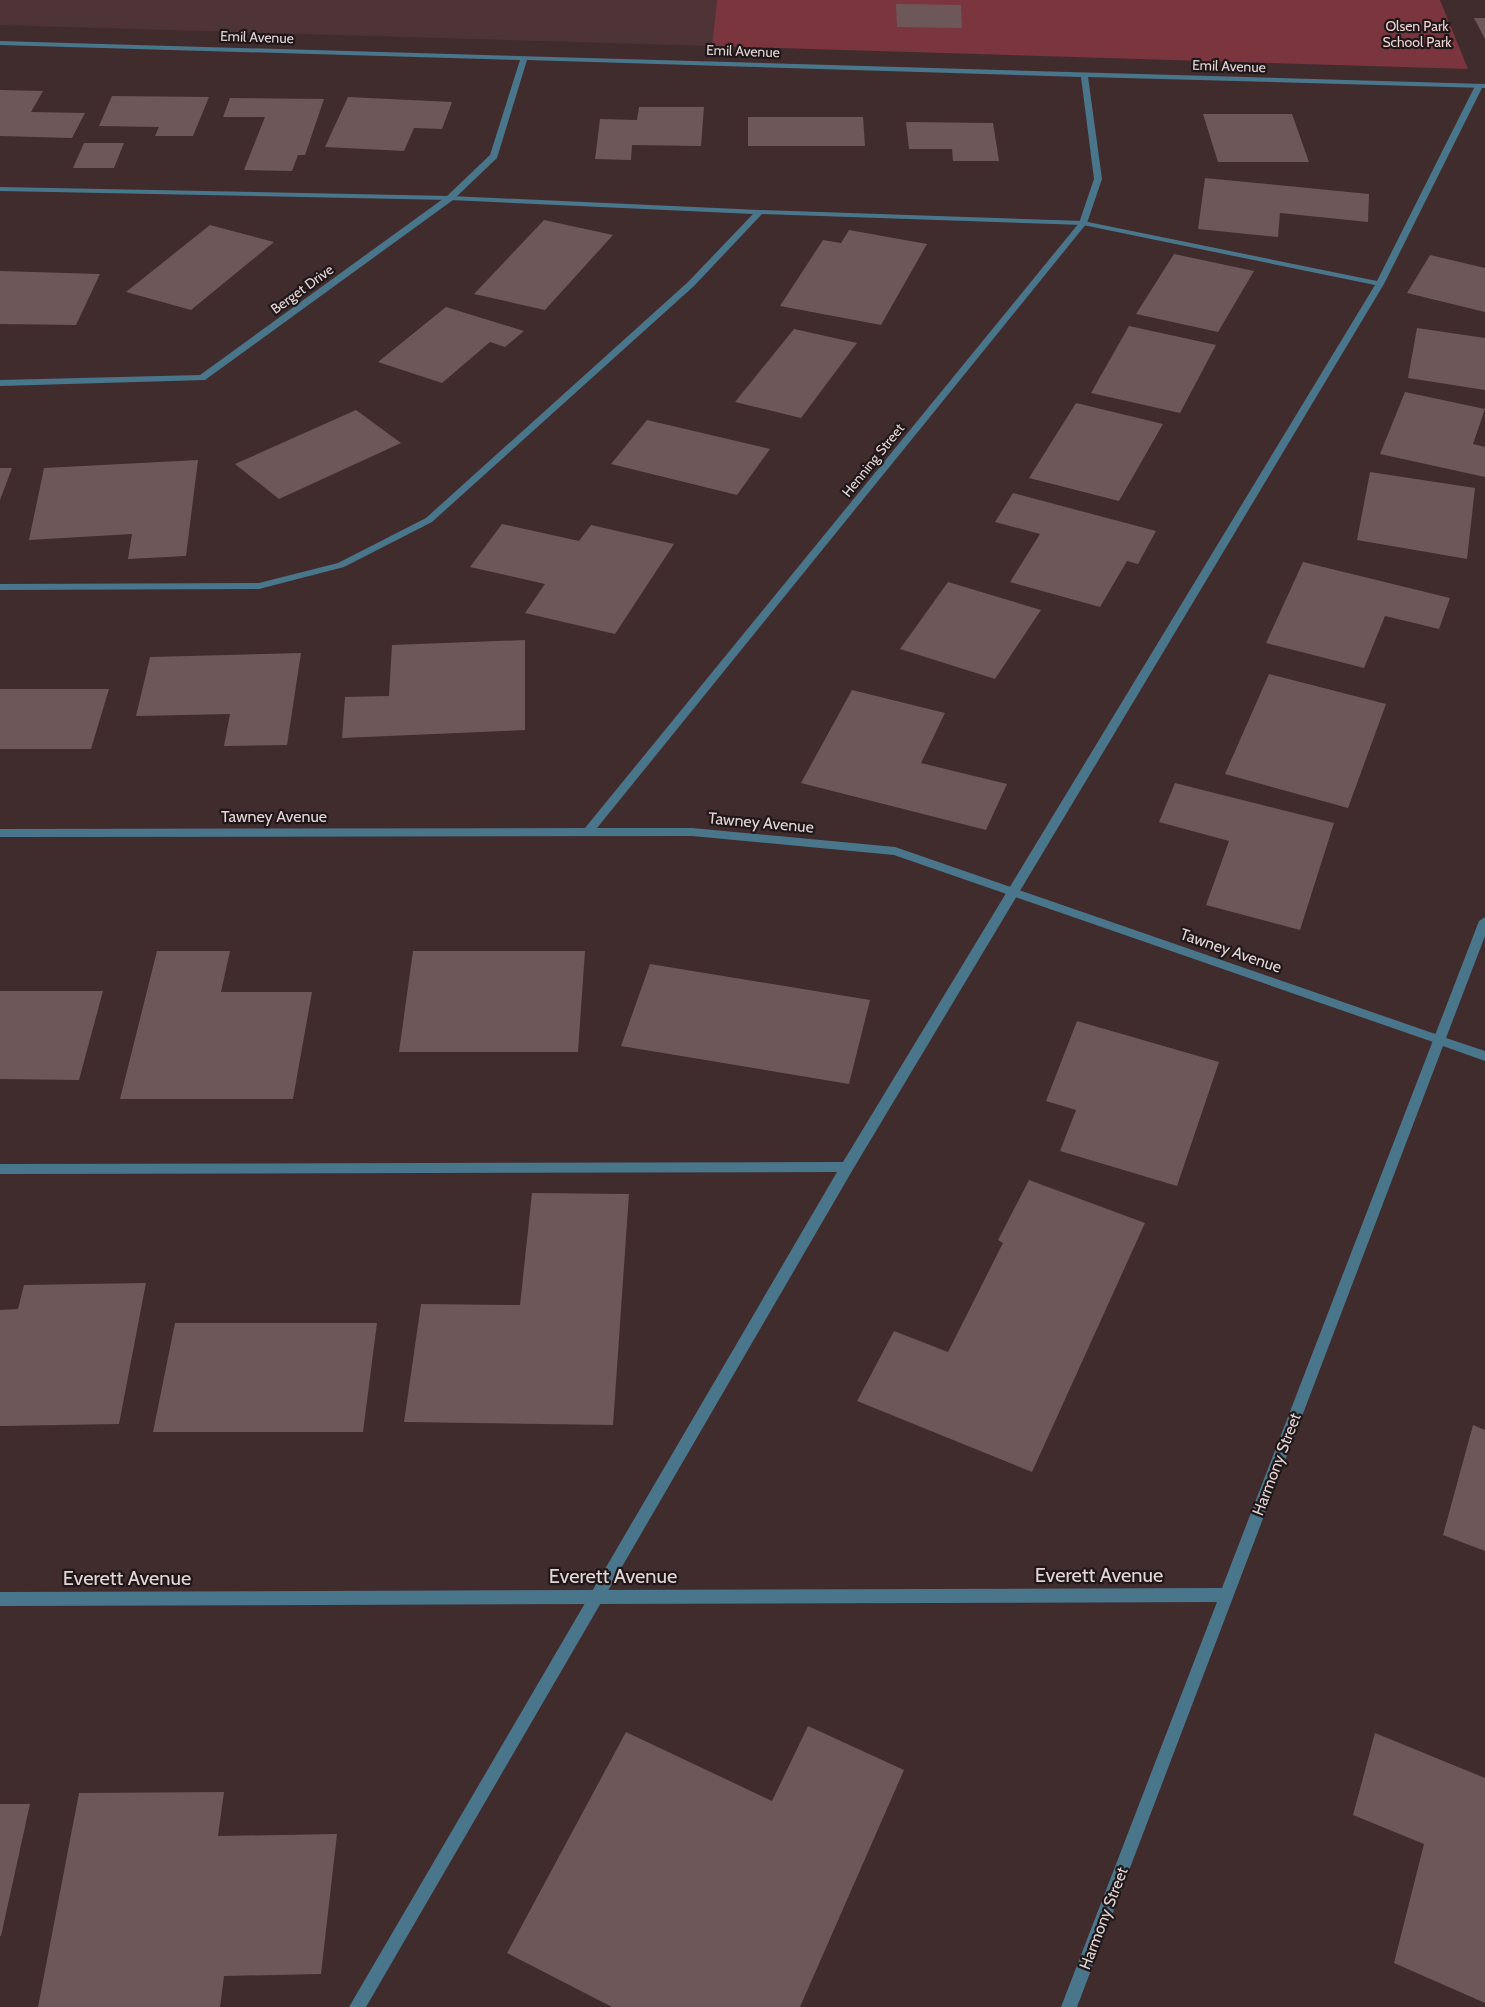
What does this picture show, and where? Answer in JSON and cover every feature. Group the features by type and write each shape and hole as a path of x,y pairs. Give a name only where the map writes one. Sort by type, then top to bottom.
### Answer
{"street":[{"name":"Emil Avenue","path":"0,43 1482,86"},
{"name":"Berget Drive","path":"0,382 202,378 450,198 494,156 524,58"},
{"name":"Henning Street","path":"588,832 1083,223 1098,179 1084,75"},
{"path":"357,2007 847,1167 1380,284 1482,86"},
{"path":"0,189 450,198 1083,223 1380,284"},
{"path":"0,586 260,586 341,566 429,520 691,284 760,212"},
{"name":"Tawney Avenue","path":"0,833 692,832 895,851 1485,1056"},
{"name":"Harmony Street","path":"1069,2007 1485,921"},
{"path":"0,1169 847,1167"},
{"name":"Everett Avenue","path":"0,1599 1226,1595"}],"shaded area":[{"path":"0,0 717,0 712,46 0,25"}],"green space":[{"name":"Olsen Park School Park","path":"717,0 1440,0 1468,69 712,46"}],"building":[{"path":"896,4 961,5 962,28 897,27"},
{"path":"1474,18 1485,18 1485,39"},
{"path":"0,90 43,91 31,112 85,113 72,138 0,136"},
{"path":"112,96 209,97 193,136 155,136 159,127 99,126"},
{"path":"348,97 452,102 442,129 414,128 404,151 325,147"},
{"path":"230,98 324,99 305,155 298,155 292,171 244,170 265,117 223,117"},
{"path":"639,107 704,107 701,146 632,145 631,160 595,159 600,119 637,120"},
{"path":"1203,114 1292,114 1309,162 1218,162"},
{"path":"748,117 863,117 865,146 748,146"},
{"path":"906,122 993,123 999,161 953,161 952,149 909,149"},
{"path":"84,143 124,143 114,168 73,168"},
{"path":"1205,178 1369,194 1368,222 1280,213 1278,237 1198,229"},
{"path":"544,220 613,235 545,310 474,294"},
{"path":"210,225 274,242 191,310 126,292"},
{"path":"849,230 927,244 881,325 780,306 823,240 841,243"},
{"path":"1174,254 1254,271 1218,332 1136,314"},
{"path":"1430,255 1485,268 1485,312 1407,293"},
{"path":"0,271 100,274 76,325 0,324"},
{"path":"446,307 524,331 505,347 490,342 442,383 378,362"},
{"path":"1129,326 1216,345 1180,413 1091,393"},
{"path":"1417,328 1485,338 1485,390 1408,378"},
{"path":"794,329 857,343 801,418 735,402"},
{"path":"1405,392 1485,409 1473,444 1485,447 1485,477 1380,454"},
{"path":"1076,403 1163,424 1119,501 1029,478"},
{"path":"356,410 401,443 279,499 235,464"},
{"path":"647,420 770,449 737,495 611,464"},
{"path":"198,460 186,556 128,559 132,534 29,540 44,468"},
{"path":"0,468 12,468 0,500"},
{"path":"1370,472 1475,488 1467,559 1357,540"},
{"path":"1013,493 1156,531 1138,564 1127,561 1100,607 1010,582 1040,534 995,522"},
{"path":"502,524 579,541 591,525 674,544 615,634 525,613 545,584 470,567"},
{"path":"1303,562 1450,598 1439,629 1385,616 1364,668 1266,643"},
{"path":"948,582 1041,610 995,679 900,649"},
{"path":"525,640 525,730 342,738 345,697 389,696 392,645"},
{"path":"301,653 287,745 224,746 230,714 136,716 150,657"},
{"path":"1269,674 1386,704 1348,808 1225,774"},
{"path":"0,689 109,689 91,749 0,749"},
{"path":"852,690 945,713 921,763 1007,784 986,830 801,783"},
{"path":"1175,783 1334,823 1300,930 1206,905 1229,841 1159,822"},
{"path":"157,951 230,951 221,992 312,992 293,1099 120,1099"},
{"path":"413,951 585,951 578,1052 399,1052"},
{"path":"650,964 870,1000 849,1084 621,1046"},
{"path":"0,991 103,991 79,1080 0,1079"},
{"path":"1077,1021 1219,1062 1177,1186 1060,1151 1076,1110 1046,1101"},
{"path":"1029,1180 1145,1223 1032,1472 857,1401 894,1331 948,1352 1003,1243 998,1240"},
{"path":"532,1193 629,1194 613,1425 404,1422 421,1304 520,1305"},
{"path":"146,1283 119,1424 0,1426 0,1310 18,1309 24,1285"},
{"path":"175,1323 377,1323 363,1432 153,1432"},
{"path":"1473,1425 1485,1430 1485,1551 1443,1535"},
{"path":"808,1726 904,1770 800,2007 612,2007 507,1953 626,1732 772,1801"},
{"path":"1375,1733 1485,1778 1485,2003 1394,1963 1424,1844 1353,1815"},
{"path":"224,1792 218,1836 337,1834 321,1974 224,1976 220,2007 38,2007 79,1793"},
{"path":"0,1804 30,1804 1,1936 0,1936"}]}
